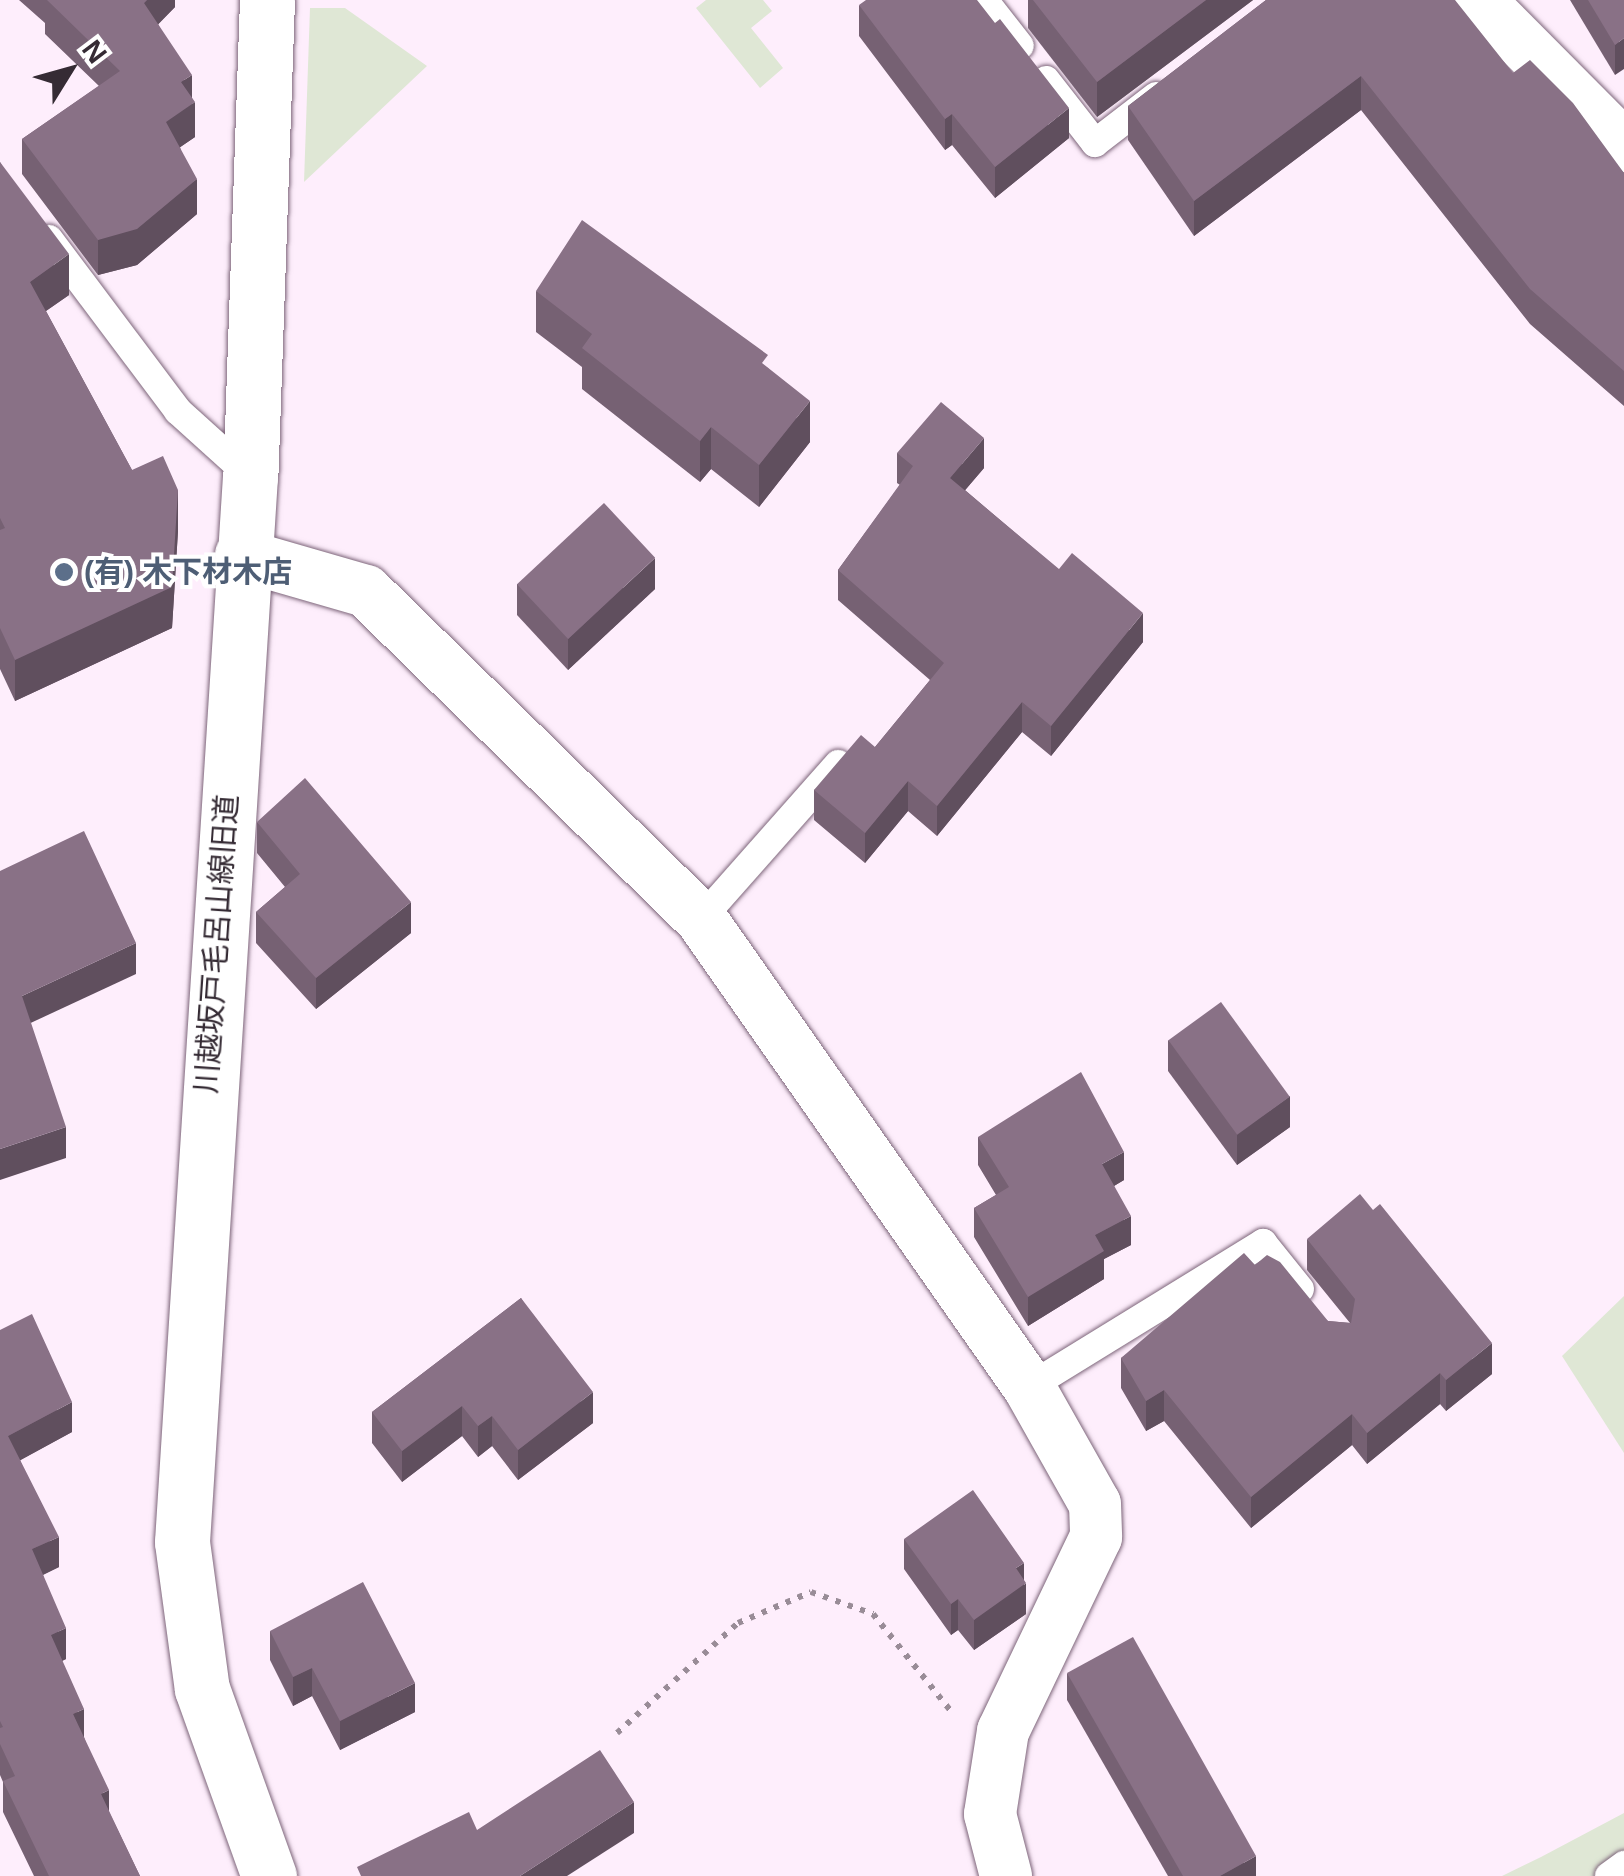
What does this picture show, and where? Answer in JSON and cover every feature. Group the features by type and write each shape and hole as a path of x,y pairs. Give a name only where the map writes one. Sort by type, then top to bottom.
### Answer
{"street":[{"name":"川越坂戸毛呂山線旧道","path":"268,0 250,476 241,555 182,1542 202,1689 269,1876"},
{"path":"1479,0 1624,146"},
{"path":"241,555 366,591 701,919 1029,1387 1095,1504 1096,1538 994,1766 990,1814 1006,1876"}],"lane":[{"path":"984,0 1095,143 1188,72"},
{"path":"36,221 178,411 250,476"},
{"path":"701,919 846,756"},
{"path":"1029,1387 1263,1243 1319,1312"},
{"path":"1608,1876 1624,1866"}],"path":[{"path":"617,1733 738,1623 811,1592 873,1614 994,1766"}],"green space":[{"path":"706,0 763,0 772,11 751,28 783,68 760,88 696,8"},
{"path":"310,8 345,8 427,66 304,182"},
{"path":"1624,1296 1624,1453 1562,1356"},
{"path":"1624,1813 1624,1876 1502,1876 1541,1857"}],"building":[{"path":"47,0 147,0 144,3 192,75 181,82 195,102 166,122 197,179 137,229 98,240 22,139 120,71"},
{"path":"866,0 977,0 995,23 1000,19 1069,108 995,167 952,114 945,119 859,5"},
{"path":"1033,0 1206,0 1097,82"},
{"path":"1266,0 1455,0 1513,73 1530,60 1573,103 1624,173 1624,371 1530,289 1361,76 1194,201 1128,106"},
{"path":"1588,0 1624,0 1624,38 1615,45"},
{"path":"0,162 69,254 30,282 132,470 163,456 178,490 172,587 15,660 0,628 0,530 5,528 0,518"},
{"path":"582,220 768,355 762,363 810,401 759,465 711,427 700,441 582,348 592,334 536,291"},
{"path":"941,402 984,438 950,478 1059,569 1072,553 1143,613 1051,726 1022,702 937,806 908,781 865,833 814,790 861,735 875,747 944,663 838,570 913,466 897,453"},
{"path":"604,503 655,558 568,639 517,584"},
{"path":"305,778 411,902 316,978 256,912 300,874 257,822"},
{"path":"84,831 136,943 22,996 66,1127 0,1149 0,871"},
{"path":"1221,1002 1290,1097 1237,1135 1168,1040"},
{"path":"1081,1072 1124,1152 1102,1164 1131,1216 1095,1235 1104,1251 1028,1297 974,1208 1009,1187 978,1137"},
{"path":"1360,1194 1373,1210 1380,1204 1492,1343 1446,1380 1440,1373 1367,1433 1352,1414 1251,1497 1164,1390 1146,1401 1121,1358 1244,1253 1255,1265 1267,1255 1280,1262 1328,1321 1351,1323 1355,1299 1307,1239"},
{"path":"521,1298 593,1392 518,1450 492,1416 478,1426 462,1406 402,1451 372,1412"},
{"path":"32,1314 72,1402 8,1436 59,1537 32,1549 66,1628 51,1635 84,1709 73,1714 109,1790 101,1794 140,1876 49,1876 3,1781 15,1776 0,1744 0,1330"},
{"path":"973,1490 1024,1563 1016,1568 1026,1583 974,1620 958,1599 951,1604 904,1539"},
{"path":"363,1582 415,1683 340,1721 312,1668 293,1677 270,1631"},
{"path":"1133,1637 1256,1856 1220,1876 1183,1876 1067,1673"},
{"path":"600,1750 634,1802 520,1876 361,1876 357,1867 469,1812 477,1830"}],"place":[{"name":"(有) 木下材木店","path":"64,572"}]}
